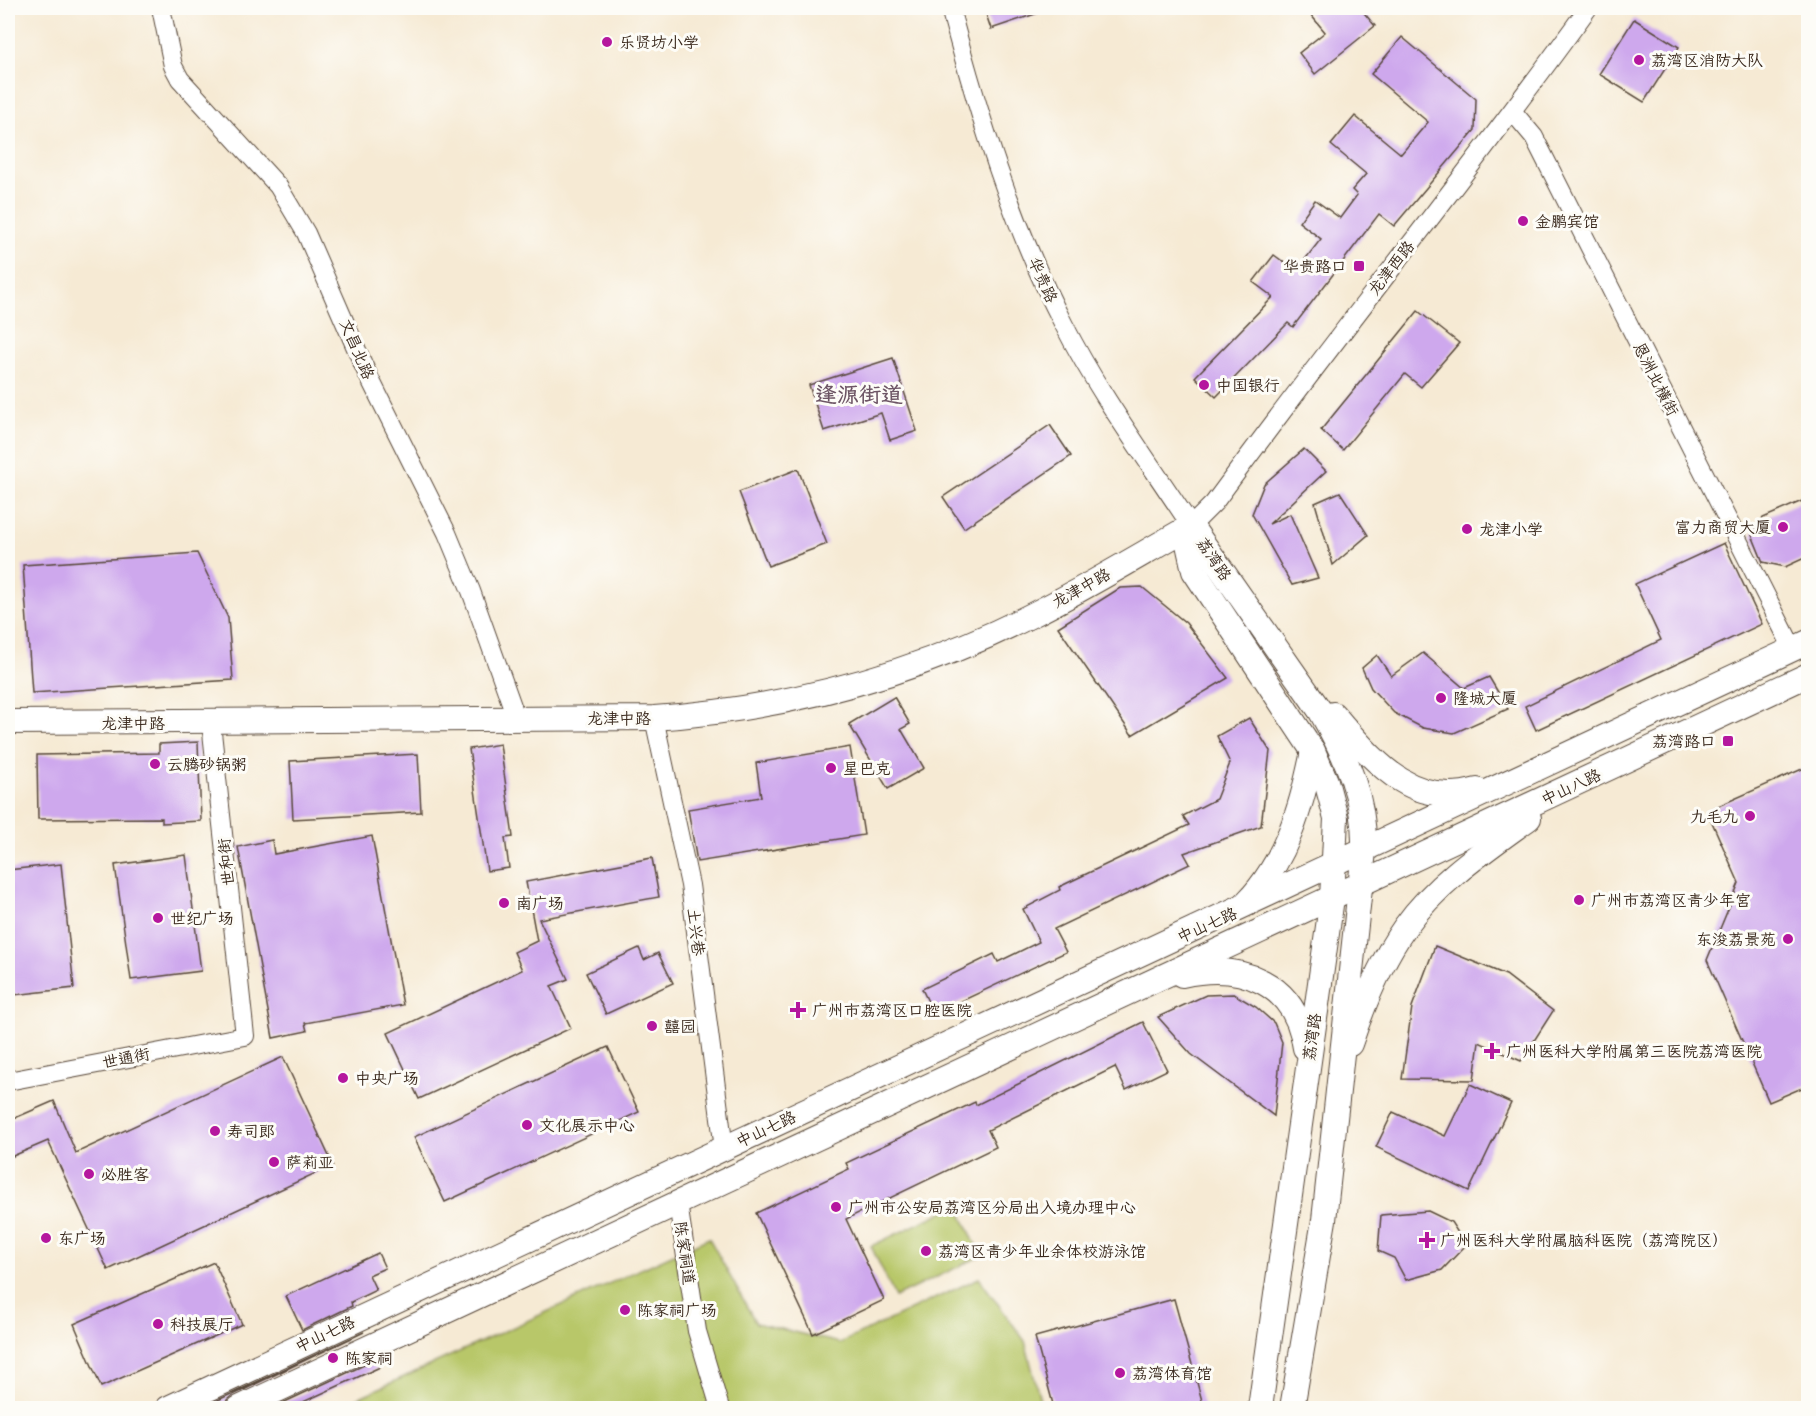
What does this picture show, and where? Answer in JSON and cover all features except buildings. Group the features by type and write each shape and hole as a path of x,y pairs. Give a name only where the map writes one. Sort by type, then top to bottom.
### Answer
{"main road":[{"name":"龙津中路","path":"8,722 211,723 516,717 654,718 758,708 878,678 948,653 1033,615 1191,526"},
{"name":"荔湾路","path":"1191,526 1321,712 1348,767 1363,810 1365,851 1334,1108 1324,1220 1292,1408"},
{"name":"荔湾路","path":"1191,526 1188,544 1194,571 1313,751 1326,781 1336,818 1332,898 1260,1408"},
{"name":"中山八路","path":"1365,851 1801,646"},
{"path":"1293,670 1374,761 1409,786 1452,795 1473,791 1530,772"},
{"name":"中山八路","path":"1332,898 1809,675"},
{"path":"1238,911 1265,880 1283,848 1300,809 1313,751"},
{"path":"1334,1108 1352,1040 1383,965 1404,928 1426,901 1453,877 1564,791"},
{"name":"中山七路","path":"168,1408 1365,851"},
{"name":"中山七路","path":"239,1408 1332,898"},
{"path":"1153,980 1203,970 1241,974 1262,981 1281,992 1299,1020 1308,1068"}],"street":[{"name":"文昌北路","path":"161,8 172,66 180,79 278,186 306,233 366,371 447,533 471,591 516,717"},
{"name":"华贵路","path":"950,8 980,115 1041,279 1086,364 1191,526"},
{"name":"龙津西路","path":"1191,526 1214,503 1382,280 1513,112 1588,8"},
{"name":"恩洲北横街","path":"1513,112 1534,137 1801,646"},
{"name":"土兴巷","path":"654,718 690,885 724,1149"},
{"name":"世和街","path":"211,723 245,1036"},
{"name":"世通街","path":"8,1081 245,1036"},
{"name":"陈家祠道","path":"678,1203 697,1331 720,1408"}],"green space":[{"name":"荔湾区青少年业余体校游泳馆","path":"957,1205 981,1256 895,1297 871,1246"},
{"path":"709,1238 756,1323 840,1343 979,1278 1025,1341 1042,1408 336,1408"}],"place":[{"name":"乐贤坊小学","path":"607,42"},
{"name":"荔湾区消防大队","path":"1639,60"},
{"name":"金鹏宾馆","path":"1523,221"},
{"name":"华贵路口","path":"1359,266"},
{"name":"中国银行","path":"1204,385"},
{"name":"富力商贸大厦","path":"1783,527"},
{"name":"龙津小学","path":"1467,529"},
{"name":"隆城大厦","path":"1441,698"},
{"name":"荔湾路口","path":"1728,741"},
{"name":"云腾砂锅粥","path":"155,764"},
{"name":"星巴克","path":"831,768"},
{"name":"九毛九","path":"1750,816"},
{"name":"广州市荔湾区青少年宫","path":"1579,900"},
{"name":"南广场","path":"504,903"},
{"name":"世纪广场","path":"158,918"},
{"name":"东浚荔景苑","path":"1788,939"},
{"name":"广州市荔湾区口腔医院","path":"798,1010"},
{"name":"囍园","path":"652,1026"},
{"name":"广州医科大学附属第三医院荔湾医院","path":"1492,1051"},
{"name":"中央广场","path":"343,1078"},
{"name":"文化展示中心","path":"527,1125"},
{"name":"寿司郎","path":"215,1131"},
{"name":"萨莉亚","path":"274,1162"},
{"name":"必胜客","path":"89,1174"},
{"name":"广州市公安局荔湾区分局出入境办理中心","path":"836,1207"},
{"name":"东广场","path":"46,1238"},
{"name":"广州医科大学附属脑科医院（荔湾院区）","path":"1427,1240"},
{"name":"荔湾区青少年业余体校游泳馆","path":"926,1251"},
{"name":"陈家祠广场","path":"625,1310"},
{"name":"科技展厅","path":"158,1324"},
{"name":"陈家祠","path":"333,1358"},
{"name":"荔湾体育馆","path":"1120,1373"}],"district":[{"name":"逢源街道","path":"859,394"}]}
